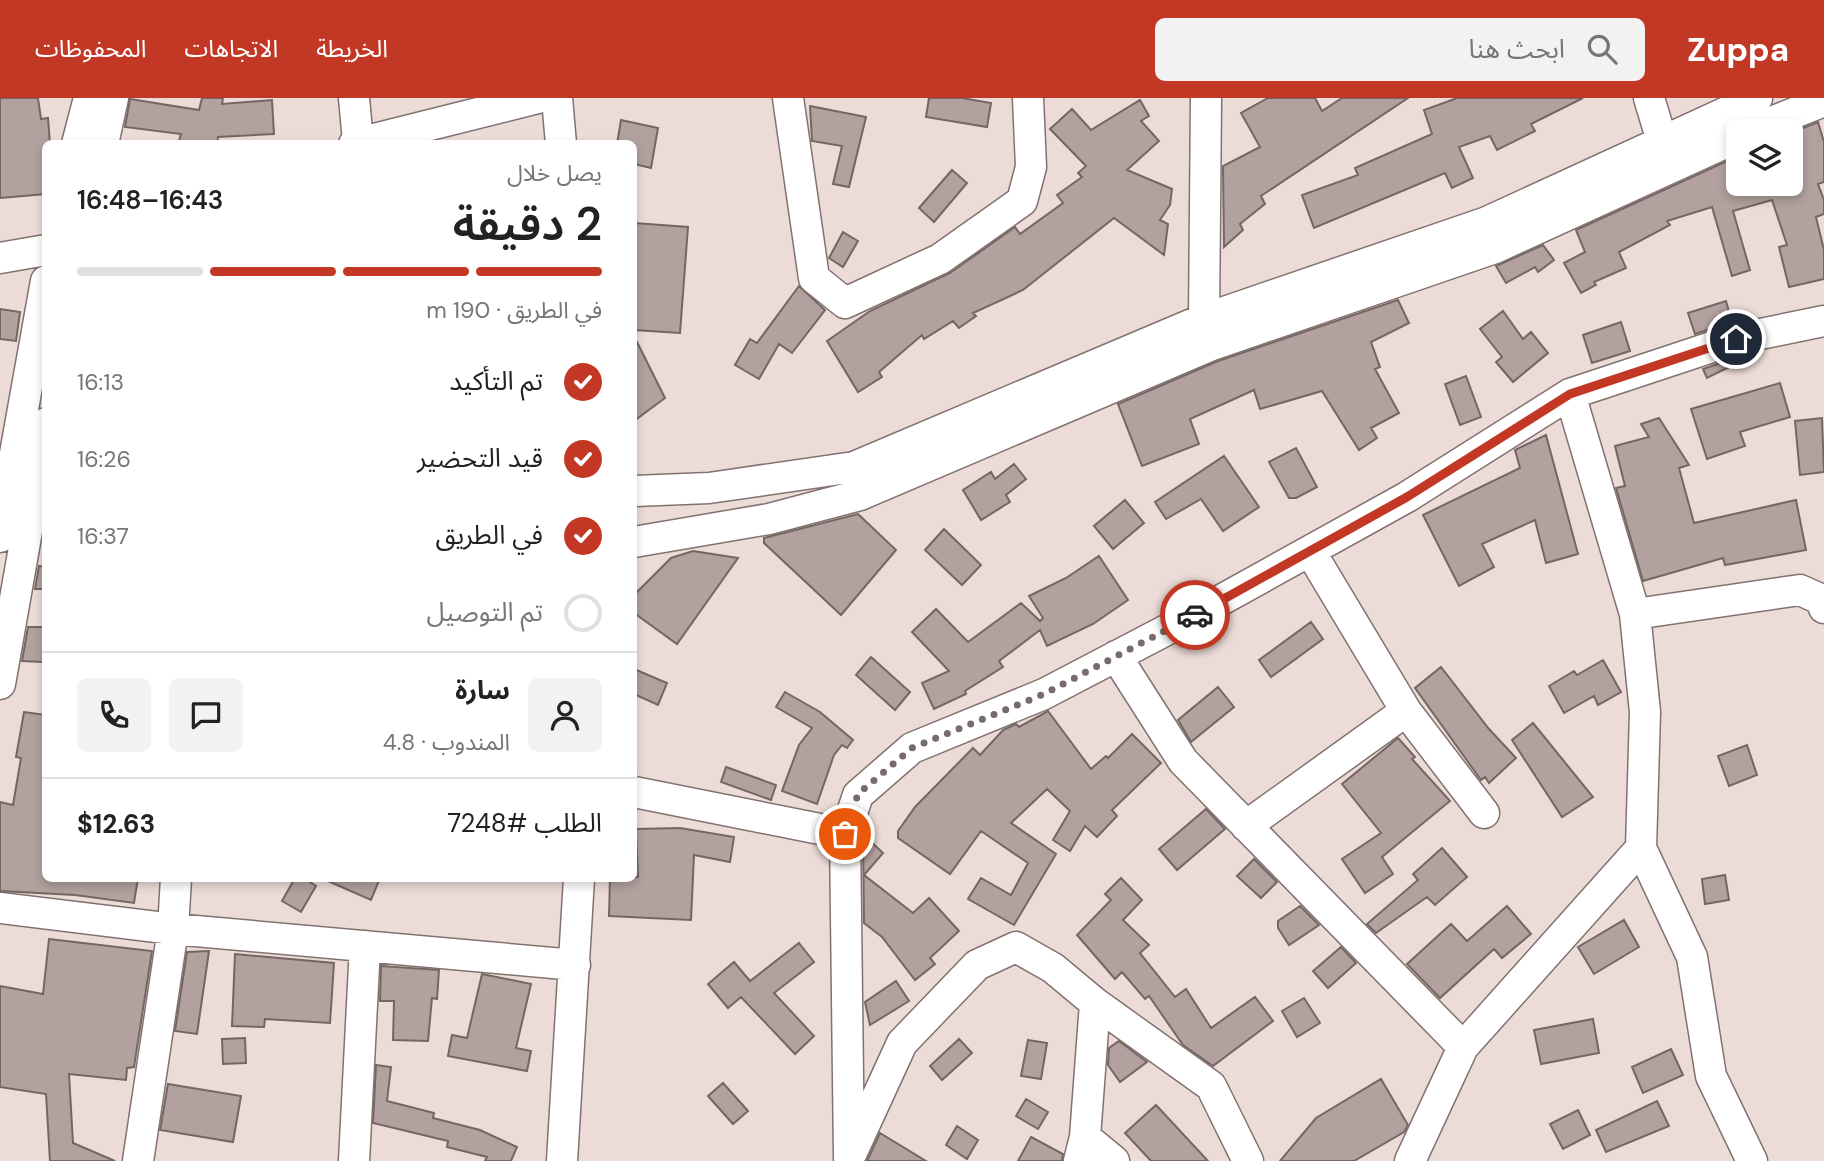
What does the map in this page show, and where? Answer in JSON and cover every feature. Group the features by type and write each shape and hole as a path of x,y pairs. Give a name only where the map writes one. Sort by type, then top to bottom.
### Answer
{"street":[{"path":"78,140 89,98"},
{"path":"104,140 113,98"},
{"path":"354,98 356,140"},
{"path":"368,140 538,98"},
{"path":"557,98 562,140"},
{"path":"788,98 814,278 845,303 940,259 1022,201 1031,167 1028,98"},
{"path":"1206,98 1208,332"},
{"path":"1648,98 1662,141"},
{"path":"637,491 709,488 854,467 1487,222 1757,98"},
{"path":"1779,119 1824,101"},
{"path":"637,541 769,519 860,495 1208,332 1495,248 1726,142"},
{"path":"0,258 42,251"},
{"path":"848,1159 845,834 858,794 912,748 1044,694 1116,656 1407,497 1570,394 1736,339 1824,321"},
{"path":"0,684 38,428 42,354"},
{"path":"1570,394 1635,614 1645,712 1641,848 1692,957 1711,1076 1752,1161"},
{"path":"0,537 38,428"},
{"path":"1310,551 1406,711 1484,813"},
{"path":"1635,614 1800,590 1820,599 1824,608"},
{"path":"1116,656 1183,761 1463,1047"},
{"path":"1247,826 1406,711"},
{"path":"637,793 845,834"},
{"path":"1410,1161 1463,1047 1641,848"},
{"path":"138,1161 173,929 176,882"},
{"path":"562,1161 579,882"},
{"path":"0,908 173,929 575,965"},
{"path":"354,1161 365,946"},
{"path":"848,1159 902,1043 977,965 1016,947 1053,968 1095,1003 1211,1086 1248,1161"},
{"path":"1095,1003 1082,1149 1114,1161"}],"building":[{"path":"0,98 38,98 41,119 48,118 50,140 42,140 42,194 0,198"},
{"path":"202,98 223,98 222,104 272,100 274,134 218,137 218,140 179,140 181,134 125,127 130,99 199,110"},
{"path":"929,98 962,98 991,103 987,127 926,117"},
{"path":"1268,98 1315,98 1322,111 1342,98 1408,98 1261,196 1265,204 1240,224 1243,230 1224,247 1223,166 1260,147 1241,113"},
{"path":"1457,98 1583,98 1531,124 1535,131 1497,150 1490,136 1459,147 1473,178 1452,188 1445,173 1314,228 1302,195 1358,175 1355,168 1432,134 1424,110"},
{"path":"1140,100 1149,116 1141,121 1159,141 1127,170 1172,189 1170,205 1160,220 1168,224 1164,255 1114,218 1023,290 973,313 976,316 959,328 953,321 924,339 922,335 879,372 882,377 858,392 827,341 870,311 950,273 1015,227 1020,234 1063,203 1057,195 1082,177 1078,173 1086,166 1050,129 1072,109 1091,130"},
{"path":"810,106 866,117 849,187 833,184 842,146 812,141"},
{"path":"621,120 658,128 651,168 637,165 637,140 618,140"},
{"path":"1818,122 1824,142 1824,182 1818,184 1824,200 1824,214 1816,217 1824,250 1824,279 1789,287 1779,247 1787,245 1772,200 1733,211 1750,270 1732,276 1712,207 1667,221 1670,225 1619,252 1626,268 1594,282 1596,285 1581,293 1564,263 1585,252 1576,230 1726,161 1726,196 1803,196 1803,128"},
{"path":"952,170 967,183 934,222 919,208"},
{"path":"637,223 688,227 680,333 637,330"},
{"path":"843,232 858,241 843,267 829,258"},
{"path":"1543,245 1554,260 1538,272 1535,267 1506,283 1496,266"},
{"path":"799,286 825,310 792,353 779,344 759,379 735,365 750,339 757,343"},
{"path":"1398,300 1409,323 1371,342 1380,367 1375,369 1399,413 1371,428 1377,438 1359,450 1322,391 1260,409 1254,390 1190,419 1199,444 1142,466 1118,404 1218,361"},
{"path":"1726,301 1732,322 1695,334 1688,313"},
{"path":"0,309 20,312 16,341 0,339"},
{"path":"1503,311 1523,339 1531,332 1548,353 1513,382 1496,362 1502,357 1480,329"},
{"path":"1621,322 1630,351 1592,363 1583,335"},
{"path":"637,342 665,398 637,419"},
{"path":"1762,351 1707,378 1703,369 1741,356"},
{"path":"1466,376 1481,417 1460,425 1445,384"},
{"path":"1780,383 1790,417 1740,432 1745,446 1707,459 1691,409"},
{"path":"1659,418 1689,465 1679,468 1694,523 1796,500 1806,550 1725,565 1723,558 1643,581 1616,488 1625,486 1615,446 1649,437 1641,424"},
{"path":"1822,418 1824,472 1800,475 1795,421"},
{"path":"1546,435 1578,554 1546,563 1535,520 1482,544 1494,567 1459,586 1423,515 1520,468 1515,450"},
{"path":"1296,448 1317,487 1296,498 1289,498 1269,462"},
{"path":"1224,456 1259,507 1223,531 1201,499 1166,519 1155,502"},
{"path":"1014,464 1026,479 1006,495 1010,502 981,520 963,490 991,472 995,479"},
{"path":"1125,500 1144,523 1113,549 1094,526"},
{"path":"858,514 896,550 841,615 764,543 764,538"},
{"path":"944,529 981,565 962,585 925,550"},
{"path":"693,551 738,558 677,644 637,615 637,592 671,558"},
{"path":"1099,556 1128,600 1093,624 1047,646 1040,630 999,661 1003,667 965,691 966,694 934,709 922,683 949,671 912,632 936,609 968,642 1021,603 1040,621 1043,618 1029,596 1066,578"},
{"path":"39,566 42,566 42,589 35,589"},
{"path":"1311,622 1323,639 1271,677 1259,660"},
{"path":"28,627 42,627 42,662 22,661"},
{"path":"871,657 910,692 895,710 856,675"},
{"path":"1603,660 1621,692 1598,705 1594,696 1564,713 1549,686 1574,671 1577,675"},
{"path":"1441,667 1489,729 1516,758 1489,783 1485,777 1481,780 1415,688"},
{"path":"637,670 667,683 658,705 637,695"},
{"path":"1218,687 1234,707 1191,742 1178,720"},
{"path":"785,692 820,712 853,740 847,748 842,745 834,755 817,804 782,791 799,745 812,728 776,707"},
{"path":"1048,711 1091,769 1106,756 1108,758 1132,734 1161,763 1112,810 1117,816 1097,837 1085,826 1070,851 1053,840 1070,811 1047,789 1011,823 1056,854 1014,925 968,899 981,878 1011,895 1028,863 981,831 950,874 898,838 898,831 915,807 973,748 980,755 1003,730 1016,724 1019,727"},
{"path":"24,712 42,714 42,882 137,882 134,903 75,895 0,891 0,802 13,805 21,758 16,757"},
{"path":"1533,723 1593,797 1562,817 1512,740"},
{"path":"1398,738 1415,757 1412,759 1450,801 1382,857 1393,874 1365,893 1342,859 1381,833 1342,784"},
{"path":"1747,745 1757,775 1729,786 1718,756"},
{"path":"726,767 776,785 771,800 721,782"},
{"path":"1206,809 1225,829 1177,870 1159,849"},
{"path":"680,828 734,837 730,862 694,855 691,920 609,916 610,882 637,882 637,829"},
{"path":"863,834 883,853 864,875 913,913 929,898 959,931 930,958 935,964 915,980 882,937 864,923"},
{"path":"1442,848 1467,877 1435,905 1427,897 1376,933 1367,924 1418,880 1413,874"},
{"path":"1254,859 1277,882 1261,898 1237,876"},
{"path":"1725,875 1729,900 1705,904 1702,879"},
{"path":"1121,878 1142,900 1123,920 1149,945 1140,953 1175,997 1186,989 1211,1028 1255,997 1273,1021 1213,1066 1183,1045 1149,996 1145,999 1122,972 1115,979 1077,935 1111,900 1105,894"},
{"path":"293,882 310,882 316,886 301,912 282,901"},
{"path":"330,882 378,882 371,900"},
{"path":"1300,906 1319,925 1289,945 1278,928 1278,921"},
{"path":"1507,906 1531,934 1502,958 1494,949 1440,998 1407,964 1451,924 1467,941"},
{"path":"1624,920 1639,947 1594,974 1578,947"},
{"path":"49,939 152,951 134,1067 127,1068 126,1080 69,1074 73,1143 115,1161 50,1161 46,1094 0,1087 0,986 43,994"},
{"path":"799,943 814,962 774,993 814,1036 795,1054 741,997 728,1008 708,984 734,962 750,981"},
{"path":"1341,947 1356,963 1328,988 1313,971"},
{"path":"209,951 197,1034 175,1031 187,952"},
{"path":"235,954 334,963 330,1023 265,1019 264,1027 232,1026"},
{"path":"381,966 439,970 437,999 432,998 428,1041 393,1040 394,1001 380,1001"},
{"path":"482,974 531,984 516,1048 531,1051 527,1071 448,1056 452,1035 467,1038"},
{"path":"896,981 909,1001 870,1025 865,1002"},
{"path":"1304,998 1320,1023 1297,1037 1282,1011"},
{"path":"1593,1019 1599,1053 1541,1064 1534,1030"},
{"path":"245,1038 246,1063 223,1064 222,1039"},
{"path":"959,1039 972,1053 942,1080 930,1066"},
{"path":"1028,1040 1047,1043 1041,1079 1021,1076"},
{"path":"1119,1041 1147,1062 1120,1082 1108,1065 1109,1048"},
{"path":"1671,1049 1683,1075 1643,1093 1632,1067"},
{"path":"376,1065 391,1067 387,1101 434,1113 433,1118 480,1130 517,1147 511,1161 485,1161 487,1157 447,1147 448,1141 373,1123"},
{"path":"1381,1079 1408,1125 1404,1132 1354,1161 1280,1161 1316,1118"},
{"path":"723,1083 748,1111 733,1124 708,1096"},
{"path":"168,1084 241,1096 233,1142 160,1130"},
{"path":"1026,1099 1048,1112 1038,1129 1016,1116"},
{"path":"1657,1101 1669,1126 1606,1152 1596,1130"},
{"path":"1156,1105 1208,1161 1151,1161 1125,1133"},
{"path":"1578,1110 1590,1135 1563,1149 1550,1124"},
{"path":"957,1126 978,1140 967,1159 946,1145"},
{"path":"880,1133 926,1161 867,1161"},
{"path":"1031,1137 1063,1154 1062,1161 1018,1161"}],"way so far":[{"path":"845,834 858,794 912,748 1044,694 1195,615"}],"route":[{"path":"1195,615 1407,497 1570,394 1736,339"}]}
